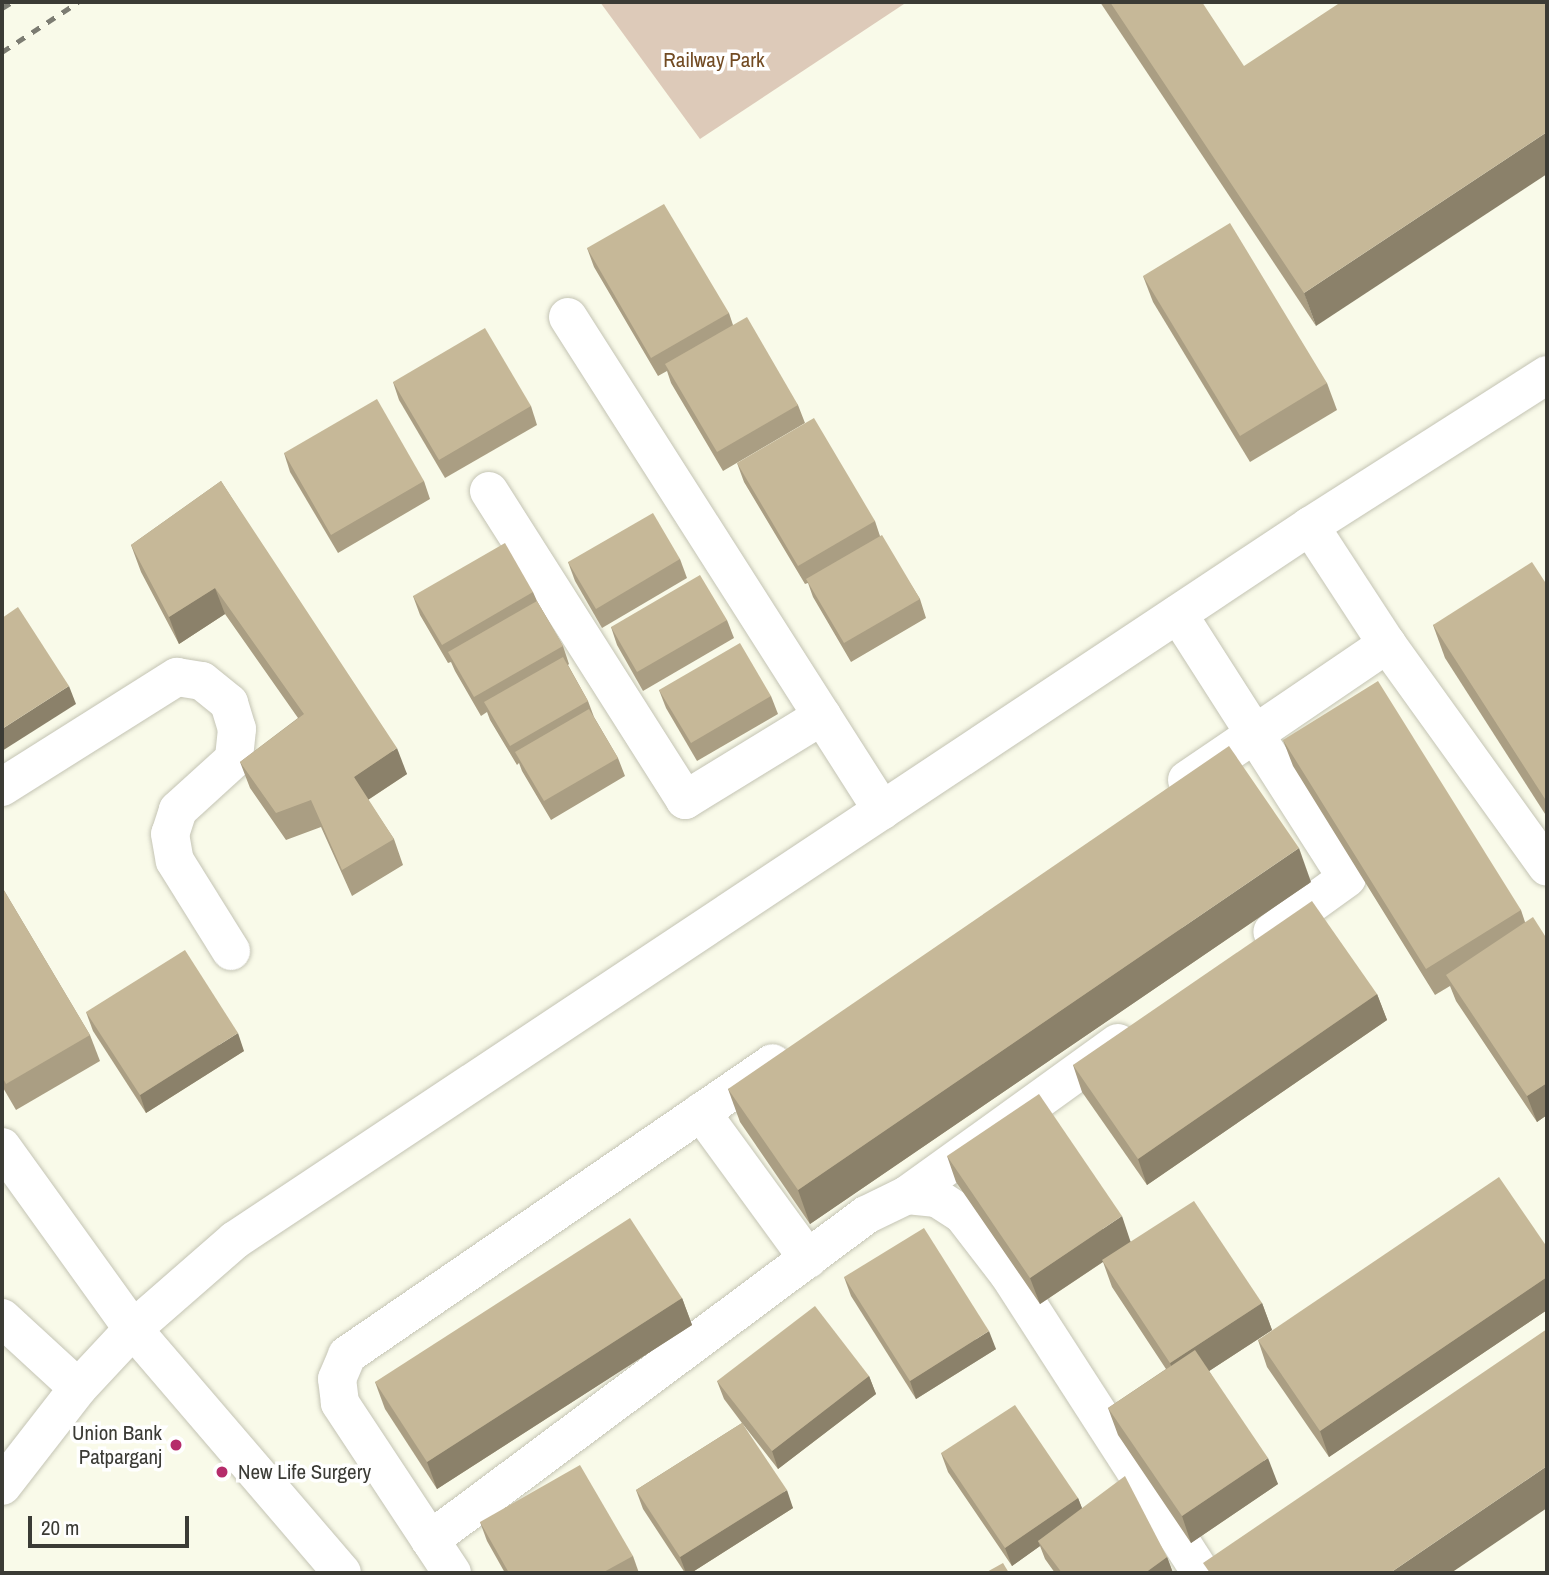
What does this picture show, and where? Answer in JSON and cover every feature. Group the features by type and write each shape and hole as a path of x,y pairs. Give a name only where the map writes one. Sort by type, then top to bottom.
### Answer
{"street":[{"path":"568,317 882,810"},
{"path":"2,1486 78,1388 133,1329 234,1240 1310,526 1547,375"},
{"path":"489,491 685,800 822,716"},
{"path":"1310,526 1387,644 1547,867"},
{"path":"1178,614 1346,878 1245,951"},
{"path":"1163,797 1387,644"},
{"path":"2,787 177,677 202,681 229,703 237,729 234,759 178,810 170,834 175,861 231,951"},
{"path":"430,1540 866,1216 907,1195 1144,1024"},
{"path":"452,1573 340,1403 337,1379 346,1355 805,1041"},
{"path":"701,1112 808,1259"},
{"path":"2,1147 133,1329 342,1573"},
{"path":"907,1195 937,1198 962,1214 1009,1275 1201,1573 1235,1550"},
{"path":"2,1318 78,1388"}],"green space":[{"name":"Railway Park","path":"600,2 907,2 700,139"}],"building":[{"path":"1110,2 1202,2 1244,66 1341,2 1547,2 1547,132 1304,293"},
{"path":"664,204 729,313 651,358 587,248"},
{"path":"1230,223 1327,383 1240,436 1143,276"},
{"path":"747,317 798,405 717,452 665,364"},
{"path":"485,328 531,406 439,460 393,382"},
{"path":"377,399 424,481 331,535 284,453"},
{"path":"814,418 875,521 798,566 737,463"},
{"path":"221,481 397,748 354,777 394,839 342,870 311,800 276,813 240,762 304,714 215,588 169,617 131,545"},
{"path":"653,513 680,559 596,609 568,562"},
{"path":"882,535 920,599 844,643 806,579"},
{"path":"505,543 533,592 442,645 413,596"},
{"path":"1532,562 1547,585 1547,802 1433,625"},
{"path":"700,575 727,620 637,672 611,627"},
{"path":"537,601 563,646 474,697 448,652"},
{"path":"18,607 69,686 2,729 2,618"},
{"path":"740,643 771,696 691,743 659,690"},
{"path":"563,657 588,701 510,746 484,702"},
{"path":"1378,681 1521,910 1426,969 1283,740"},
{"path":"589,709 618,758 544,801 515,752"},
{"path":"1229,746 1299,848 798,1190 728,1089"},
{"path":"2,887 90,1035 6,1084 2,1076"},
{"path":"1312,901 1377,994 1138,1159 1073,1065"},
{"path":"1533,917 1547,939 1547,1083 1527,1096 1446,975"},
{"path":"185,950 238,1033 140,1095 86,1012"},
{"path":"1039,1094 1122,1216 1030,1278 947,1156"},
{"path":"1499,1177 1547,1247 1547,1277 1320,1431 1258,1340"},
{"path":"1194,1201 1262,1303 1170,1363 1102,1260"},
{"path":"630,1218 682,1298 427,1462 375,1382"},
{"path":"924,1228 989,1331 910,1381 844,1277"},
{"path":"815,1306 869,1376 772,1451 717,1381"},
{"path":"1547,1329 1547,1466 1390,1573 1210,1573 1203,1563"},
{"path":"1195,1350 1268,1458 1182,1516 1108,1408"},
{"path":"1015,1405 1078,1498 1005,1548 941,1453"},
{"path":"742,1423 787,1490 680,1557 636,1490"},
{"path":"580,1465 633,1556 602,1573 509,1573 480,1522"},
{"path":"1125,1476 1167,1557 1145,1573 1062,1573 1038,1541"},
{"path":"1003,1563 1009,1573 985,1573"}],"railway":[{"path":"2,8 12,2"},
{"path":"2,52 78,2"}],"place":[{"name":"Union Bank Patparganj","path":"176,1445"},
{"name":"New Life Surgery","path":"222,1472"}]}
